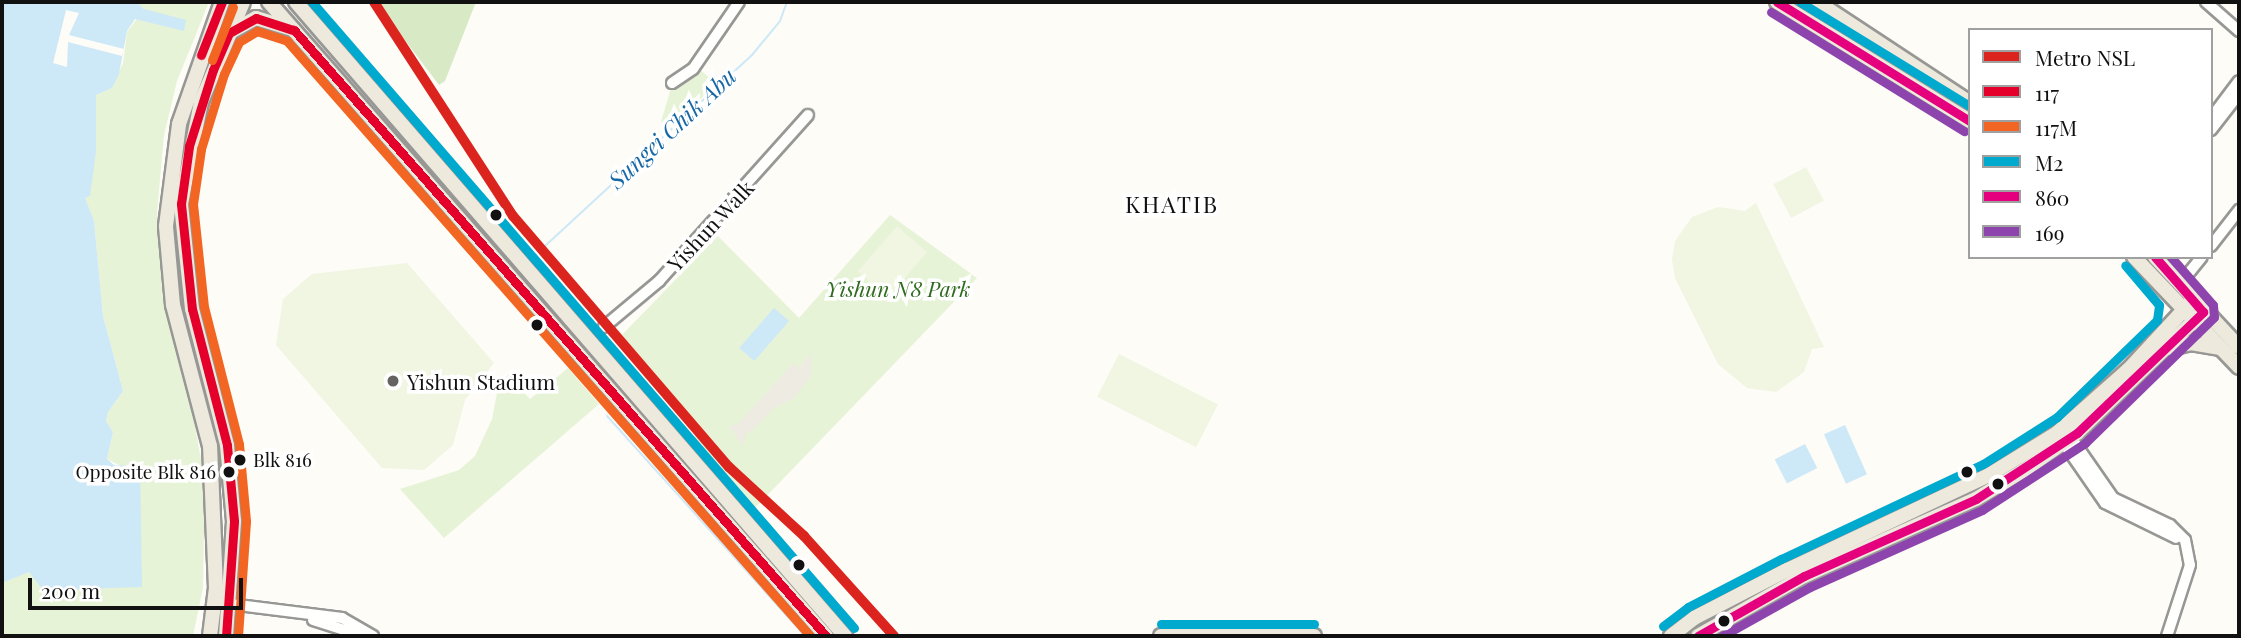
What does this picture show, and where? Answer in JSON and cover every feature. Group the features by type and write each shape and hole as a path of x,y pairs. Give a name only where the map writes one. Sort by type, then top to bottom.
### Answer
{"main road":[{"path":"222,2 215,9 179,124 167,187 167,267 210,446 226,636"},
{"path":"210,636 222,607 234,521 228,445 191,309 182,248 184,172 197,117 243,2"},
{"path":"269,2 732,521 845,636"},
{"path":"296,2 826,636"},
{"path":"1777,2 1968,120"},
{"path":"1817,2 1968,102"},
{"path":"229,33 256,18 294,30"},
{"path":"179,124 190,107 197,117"},
{"path":"2136,259 2177,307 2198,317 2239,347"},
{"path":"2156,259 2193,300 2198,317 2218,348 2239,367"},
{"path":"1671,636 1694,618 1764,582 1989,475 2064,435 2169,326 2177,307 2193,300"},
{"path":"1698,636 1804,576 1976,499 2064,435 2170,349 2198,317"},
{"path":"2170,349 2191,343 2218,348"},
{"path":"1161,636 1314,636"}],"street":[{"path":"672,83 693,69 739,2"},
{"path":"2206,2 2239,31"},
{"path":"2213,115 2239,81"},
{"path":"2213,127 2239,94"},
{"name":"Yishun Walk","path":"604,327 659,281 808,116"},
{"path":"2213,243 2239,210"},
{"path":"2179,285 2200,259"},
{"path":"2064,435 2105,503 2180,533 2189,553 2164,636"},
{"path":"222,607 314,620 363,636"},
{"path":"222,607 342,618 373,636"}],"green space":[{"path":"137,2 209,2 177,81 164,135 157,213 205,482 203,588 193,636 2,636 2,583 29,572 136,465 123,467 107,459 113,432 106,421 108,412 123,391 103,316 94,221 84,197 96,152 96,95 112,88 123,63 127,32 144,9"},
{"path":"376,2 476,2 445,81 439,85"},
{"path":"699,69 716,83 677,123 661,122 671,88"},
{"path":"1806,167 1824,201 1791,218 1773,184"},
{"path":"1756,203 1824,347 1812,349 1804,372 1776,392 1747,388 1718,364 1675,278 1672,259 1675,241 1692,217 1718,207 1745,211"},
{"name":"Yishun N8 Park","path":"890,215 977,278 754,509 693,439 698,433 687,418 618,339 718,236 799,318"},
{"path":"897,226 927,252 888,298 858,271"},
{"name":"Yishun Stadium","path":"407,263 494,363 465,400 453,445 424,470 382,468 276,345 283,299 312,274"},
{"path":"1119,354 1218,404 1196,447 1097,397"},
{"path":"568,368 599,404 444,538 400,489 459,470 475,456 492,419 499,383 508,375 530,399"}],"shaded area":[{"path":"811,353 811,376 794,398 773,409 751,432 747,430 743,446 729,426 738,424 793,363 798,368"}],"water":[{"path":"2,2 137,2 144,9 186,20 184,31 135,19 127,31 119,74 112,88 96,95 96,152 90,196 85,198 94,221 103,316 123,391 108,412 106,421 113,432 107,459 114,465 140,466 142,587 43,590 29,572 2,583"},
{"path":"774,308 789,321 754,361 739,348"},
{"path":"1845,425 1867,474 1846,484 1824,434"},
{"path":"1805,444 1817,468 1787,483 1775,459"}],"pier":[{"path":"66,10 79,13 69,35 124,49 122,56 68,42 67,67 53,63"}],"waterway":[{"name":"Sungei Chik Abu","path":"545,246 752,55 780,21 787,2"},
{"path":"607,416 805,636"}],"metro line":[{"name":"NSL","path":"374,2 513,216 729,467 804,536 894,636"}],"transit line":[{"name":"117","path":"201,55 222,2"},
{"name":"M2","path":"312,2 854,628"},
{"name":"860","path":"1777,2 1968,120"},
{"name":"M2","path":"1800,2 1968,105"},
{"name":"117M","path":"212,60 233,7"},
{"name":"169","path":"1771,12 1964,131"},
{"name":"117","path":"226,636 234,521 227,445 192,309 181,204 189,146 213,70 229,33 256,18 294,30 826,636"},
{"name":"117M","path":"238,636 246,521 239,444 204,307 193,204 201,149 224,74 239,42 257,31 287,41 810,636"},
{"name":"860","path":"1698,636 1804,576 1976,499 2077,433 2203,312 2157,259"},
{"name":"169","path":"1722,636 1810,587 1982,510 2085,443 2214,317 2213,305 2173,259"},
{"name":"M2","path":"1663,626 1688,607 1781,559 1983,464 2057,417 2157,320 2159,305 2125,265"},
{"name":"M2","path":"1161,624 1314,624"}],"place":[{"name":"Yishun Stadium","path":"393,381"},
{"name":"Blk 816","path":"240,460"},
{"name":"Opposite Blk 816","path":"229,472"}],"district":[{"name":"KHATIB","path":"1172,204"}]}
